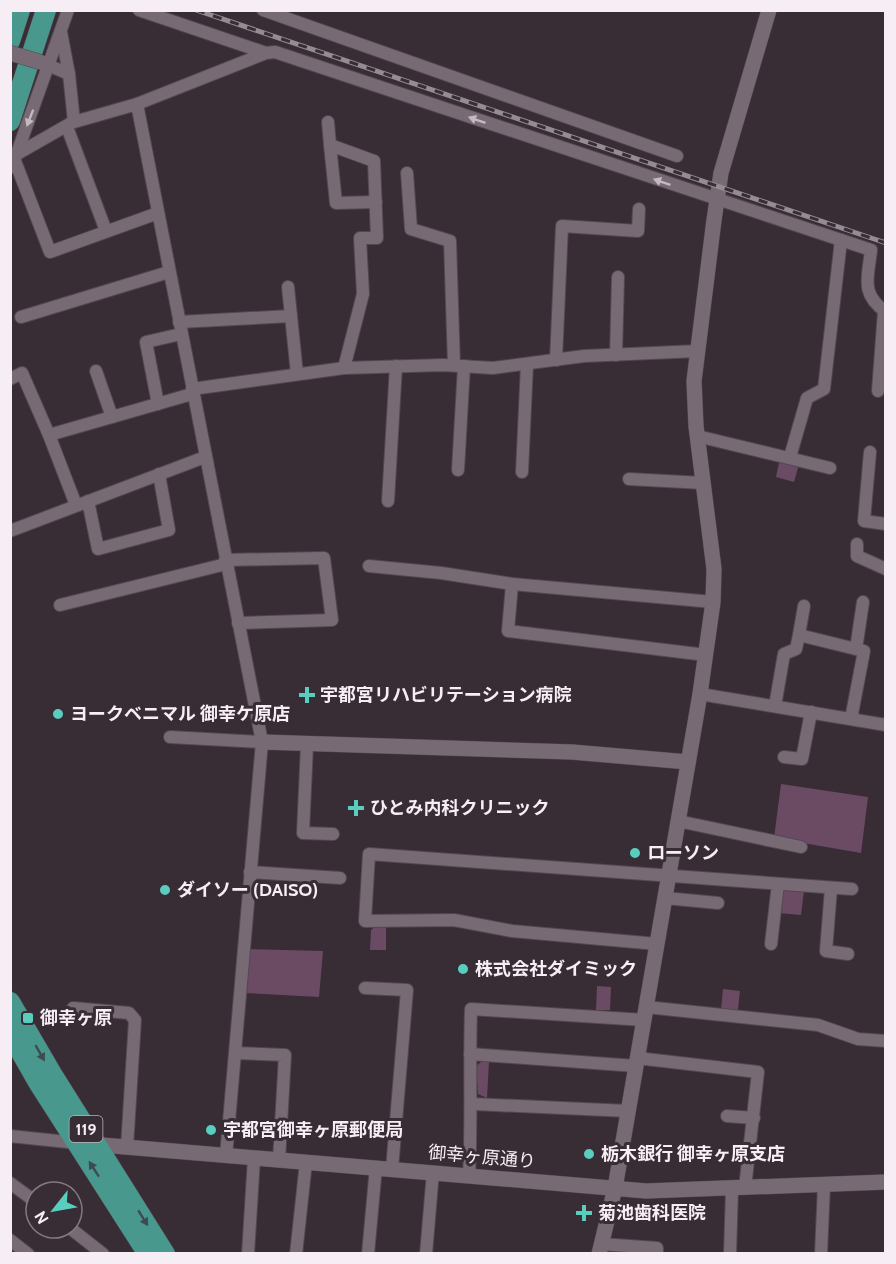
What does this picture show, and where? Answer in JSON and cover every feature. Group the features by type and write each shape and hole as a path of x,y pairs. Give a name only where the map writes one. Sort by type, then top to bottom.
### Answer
{"highway":[{"path":"10,41 20,10"},
{"path":"10,89 36,10"},
{"path":"10,122 46,10"},
{"name":"119","path":"10,1002 165,1254"},
{"name":"119","path":"10,1033 76,1143 148,1254"}],"street":[{"path":"68,10 45,64 14,162 50,252 158,213"},
{"path":"139,10 266,53"},
{"path":"263,10 677,156"},
{"path":"657,1254 657,1248 600,1249 615,1188 700,694 713,602 714,569 697,436 694,381 717,201 721,173 769,10"},
{"path":"61,31 69,74 70,124 106,231"},
{"path":"14,162 70,124 137,104 266,53 275,52 717,201 871,250 867,289 871,302 885,312 878,391"},
{"path":"10,53 69,74"},
{"path":"137,104 262,742 226,1156"},
{"path":"328,122 336,203 376,202"},
{"path":"330,145 374,161 377,238 360,238 363,294 344,368"},
{"path":"407,173 411,229 450,242 459,366 458,470"},
{"path":"556,360 562,226 638,231 639,209"},
{"path":"790,457 807,398 824,389 841,240"},
{"path":"21,317 169,272"},
{"path":"616,354 618,277"},
{"path":"288,287 297,374"},
{"path":"158,404 146,342 180,328 291,316"},
{"path":"49,435 158,404 192,391 297,374 344,368 396,366 493,368 616,354 698,351"},
{"path":"522,472 527,364"},
{"path":"388,501 396,366"},
{"path":"96,371 112,417"},
{"path":"10,379 22,373 82,503 98,549 169,530 159,474"},
{"path":"697,436 830,468"},
{"path":"870,452 864,520 885,524"},
{"path":"10,531 205,457"},
{"path":"629,479 703,483"},
{"path":"857,544 858,556 885,568"},
{"path":"60,605 226,562 324,558 332,620 238,623"},
{"path":"369,566 441,573 512,584 713,602"},
{"path":"512,584 508,631 706,656"},
{"path":"856,649 863,602"},
{"path":"775,706 784,654 796,649 804,606"},
{"path":"799,635 864,651 851,719"},
{"path":"700,694 885,725"},
{"path":"784,757 802,759 811,712"},
{"path":"171,737 307,744 572,752 688,762"},
{"path":"307,744 303,833 333,834"},
{"path":"678,821 801,847"},
{"path":"657,944 512,931 454,920 365,921 369,854 852,889"},
{"path":"250,872 340,878"},
{"path":"771,944 778,884"},
{"path":"831,888 826,951 848,954"},
{"path":"665,898 718,903"},
{"path":"365,988 407,990 392,1169"},
{"path":"73,1008 129,1013 135,1020 127,1147"},
{"path":"469,1175 473,1104 469,1078 471,1009 645,1014 818,1025 858,1039 885,1041"},
{"path":"235,1053 285,1055 279,1160"},
{"path":"470,1054 636,1062 758,1072 754,1118 739,1189 729,1254"},
{"path":"473,1104 628,1111"},
{"path":"727,1116 754,1118"},
{"path":"10,1136 76,1143"},
{"name":"御幸ヶ原通り","path":"76,1143 646,1191 885,1182"},
{"path":"248,1254 254,1158"},
{"path":"296,1254 306,1162"},
{"path":"368,1254 376,1167"},
{"path":"426,1254 433,1172"},
{"path":"10,1183 24,1193"},
{"path":"821,1254 824,1185"},
{"path":"84,1239 103,1254"},
{"path":"10,1240 28,1254"}],"shaded area":[{"path":"784,460 799,464 794,482 776,477 779,463"},
{"path":"781,784 868,797 861,853 774,838"},
{"path":"784,890 804,891 801,915 779,913 780,894"},
{"path":"377,925 386,925 386,950 370,950 371,930"},
{"path":"248,949 323,951 319,997 245,993"},
{"path":"597,986 611,987 610,1010 596,1010"},
{"path":"723,989 740,991 738,1009 735,1012 721,1010"},
{"path":"481,1062 489,1062 487,1098 478,1094 476,1066"}],"railway":[{"path":"196,10 886,243"}],"place":[{"name":"宇都宮リハビリテーション病院","path":"307,695"},
{"name":"ヨークベニマル 御幸ケ原店","path":"58,714"},
{"name":"ひとみ内科クリニック","path":"356,808"},
{"name":"ローソン","path":"635,853"},
{"name":"ダイソー (DAISO)","path":"165,890"},
{"name":"株式会社ダイミック","path":"463,969"},
{"name":"御幸ヶ原","path":"28,1018"},
{"name":"宇都宮御幸ヶ原郵便局","path":"211,1130"},
{"name":"栃木銀行 御幸ヶ原支店","path":"589,1154"},
{"name":"菊池歯科医院","path":"584,1213"}]}
